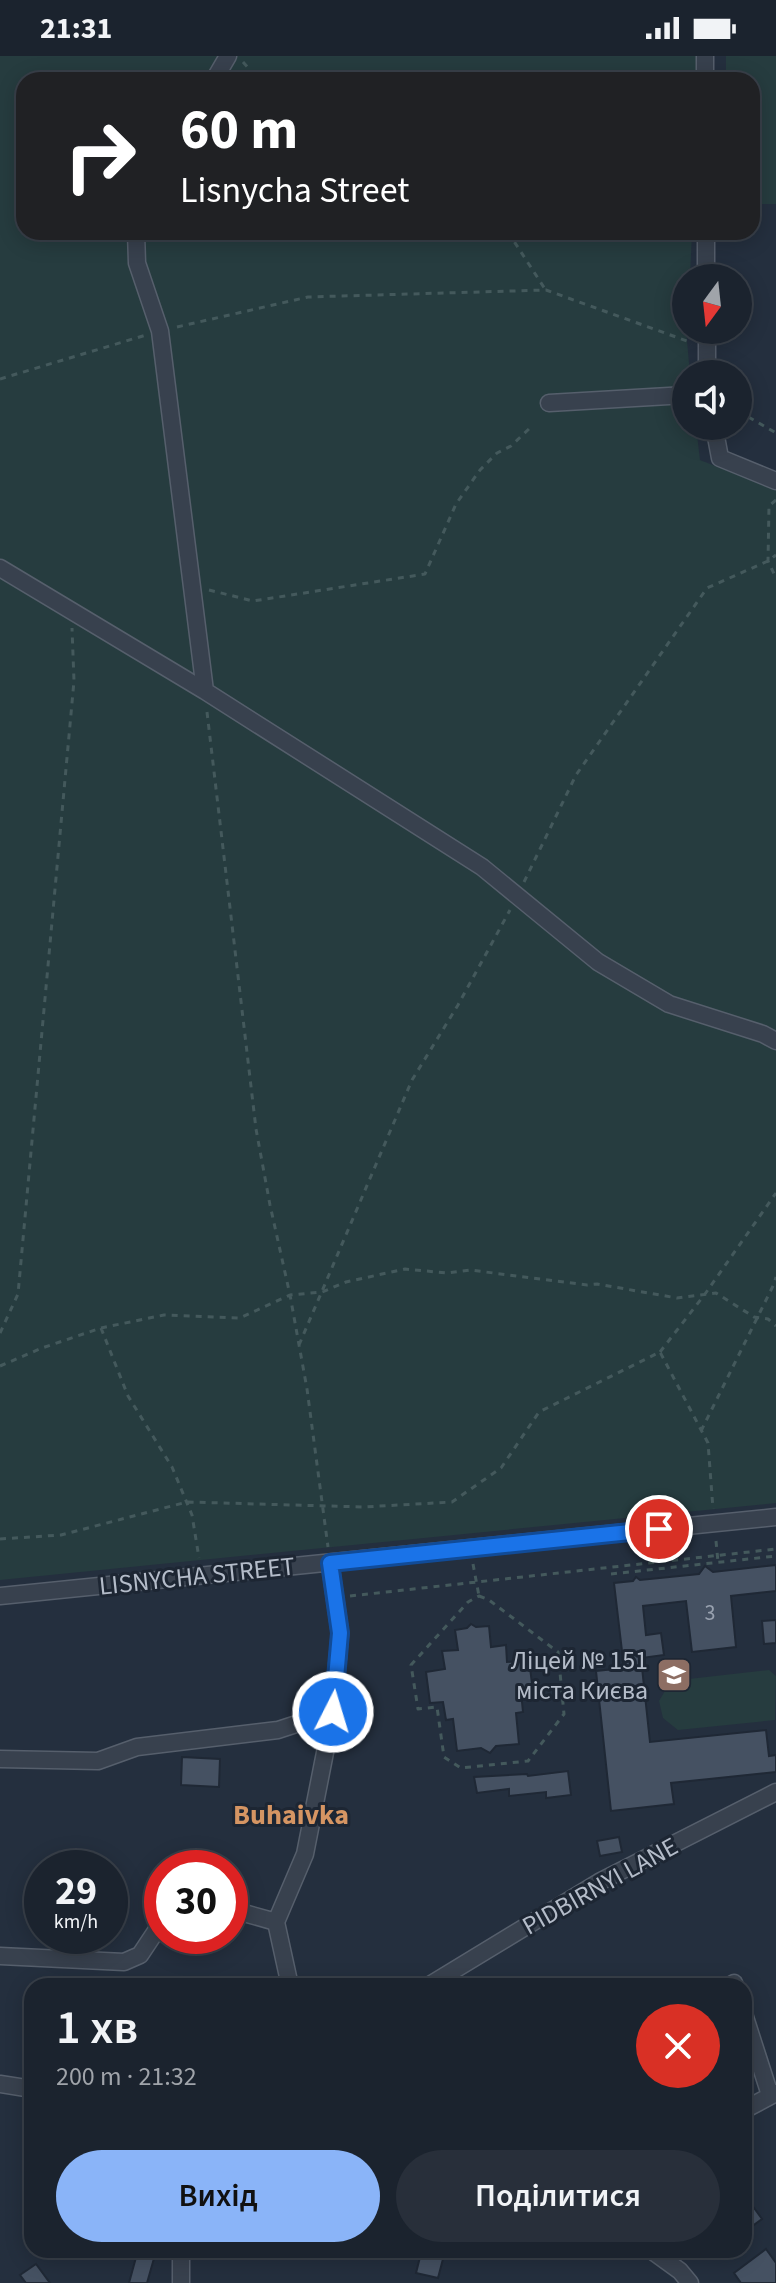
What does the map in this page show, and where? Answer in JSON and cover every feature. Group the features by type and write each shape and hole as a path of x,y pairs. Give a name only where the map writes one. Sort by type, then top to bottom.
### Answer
{"street":[{"path":"136,240 137,263 160,331 205,691"},
{"path":"706,240 706,264"},
{"path":"549,403 672,396"},
{"path":"717,440 720,458 776,481"},
{"path":"2,571 205,691 482,867 598,962 669,1004 776,1041"},
{"name":"LISNYCHA STREET","path":"0,1596 776,1517"},
{"path":"288,1978 276,1922 305,1854 333,1712 340,1633 330,1563"},
{"path":"0,1759 98,1761 137,1747 278,1730 333,1712"},
{"name":"PIDBIRNYI LANE","path":"441,1978 599,1882 776,1792"},
{"path":"248,1914 276,1922"},
{"path":"0,1956 124,1962 133,1960 144,1949"},
{"path":"752,2036 773,2094 752,2106"},
{"path":"0,2084 24,2088"},
{"path":"181,2258 181,2283"},
{"path":"662,2258 690,2283"}],"path":[{"path":"238,56 252,72"},
{"path":"513,240 546,290"},
{"path":"0,379 160,331 308,297 546,290 687,341 702,360"},
{"path":"752,419 776,433"},
{"path":"191,585 253,601 425,574 456,504 480,470 531,427"},
{"path":"776,500 769,506 768,561 776,578"},
{"path":"299,1345 412,1080 458,1005 517,896 576,775 707,588 776,555"},
{"path":"0,1333 18,1294 74,681 71,611"},
{"path":"205,691 256,1129 299,1345 330,1563"},
{"path":"0,1539 61,1535 187,1502 364,1507 452,1502 501,1468 539,1412 660,1352 776,1193"},
{"path":"0,1366 101,1328 164,1315 240,1318 290,1295 322,1292 346,1282 405,1269 447,1273 470,1270 597,1284 677,1298 716,1293 754,1317 768,1319 776,1326"},
{"path":"701,1431 776,1277"},
{"path":"101,1328 128,1396 172,1467 187,1502 192,1515 201,1575"},
{"path":"660,1352 708,1443 718,1562"},
{"path":"471,1549 479,1596"},
{"path":"335,1598 775,1550 775,1556 611,1574"},
{"path":"634,1564 635,1572"},
{"path":"479,1596 489,1600 558,1652 564,1714 528,1761 461,1768 444,1757 437,1707 418,1709 411,1665 468,1602 479,1596"}],"green space":[{"path":"0,56 696,56 697,72 16,72 16,240 692,240 691,264 672,264 672,344 687,344 689,360 672,360 672,440 698,440 700,460 776,490 776,1503 0,1580"},
{"path":"726,56 776,56 776,204 760,204 760,72 726,72"},
{"path":"769,1670 776,1676 775,1720 678,1730 663,1718 659,1701 671,1681"}],"building":[{"path":"776,1565 776,1591 731,1596 736,1647 692,1652 686,1601 643,1606 646,1635 661,1633 664,1655 641,1658 650,1742 766,1730 769,1756 776,1755 776,1772 671,1783 674,1804 611,1811 596,1671 624,1668 614,1583 633,1581 636,1577 640,1580 699,1574 705,1566 713,1572"},
{"path":"776,1620 776,1643 764,1644 762,1621"},
{"path":"471,1624 476,1627 489,1626 491,1647 506,1645 507,1662 529,1660 533,1691 521,1692 523,1712 516,1713 519,1744 496,1746 490,1753 481,1748 457,1751 453,1719 446,1720 443,1702 430,1703 426,1672 445,1669 442,1651 458,1650 455,1630"},
{"path":"182,1757 220,1759 219,1787 181,1785"},
{"path":"568,1771 571,1795 546,1798 546,1792 509,1796 509,1789 477,1793 474,1777 528,1776"},
{"path":"619,1837 622,1852 600,1856 597,1841"},
{"path":"752,2205 762,2219 752,2226"},
{"path":"766,2249 776,2263 776,2283 741,2283 734,2273"},
{"path":"136,2258 154,2258 147,2283 129,2283"},
{"path":"420,2258 443,2259 438,2278 416,2273"},
{"path":"36,2264 50,2283 26,2283 20,2275"}],"place":[{"name":"Ліцей № 151 міста Києва","path":"674,1675"}],"district":[{"name":"Buhaivka","path":"291,1815"}],"route":[{"path":"333,1712 340,1633 330,1563 659,1529"}]}
